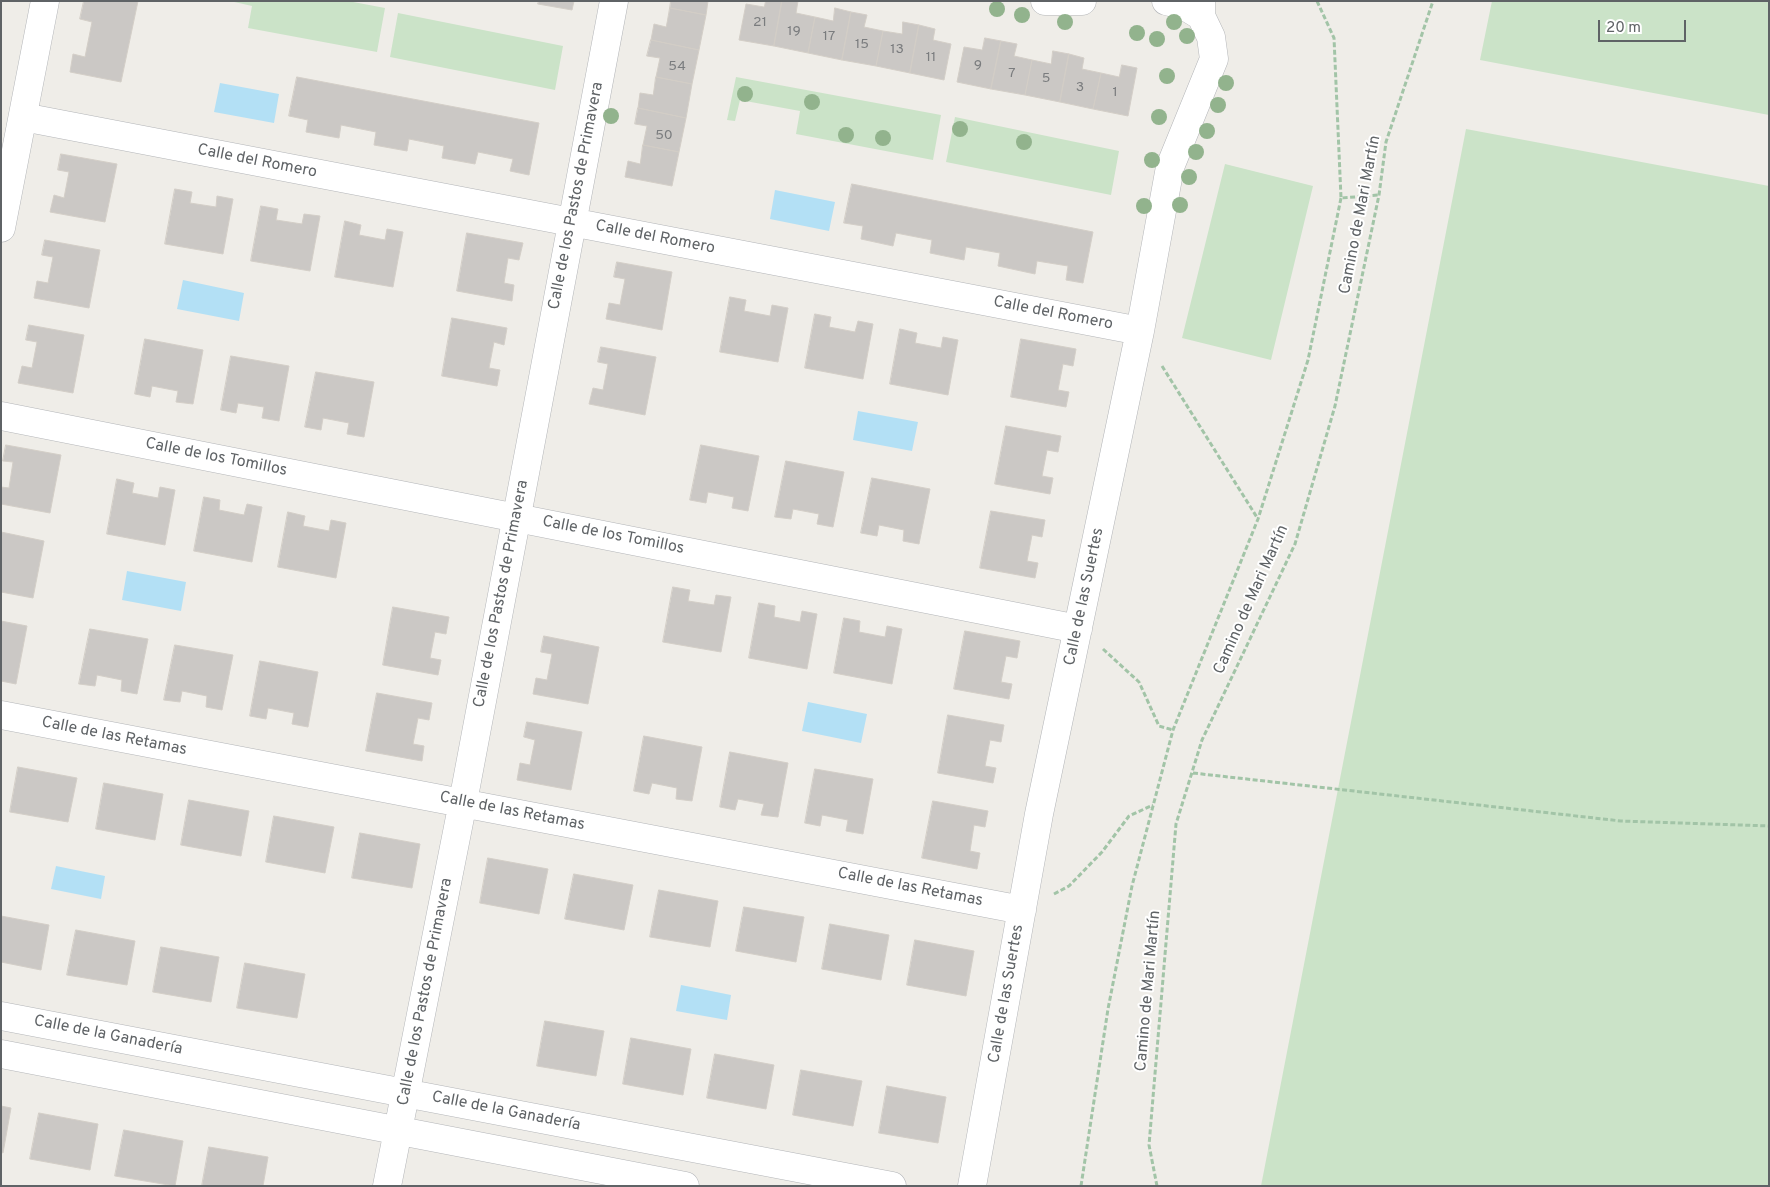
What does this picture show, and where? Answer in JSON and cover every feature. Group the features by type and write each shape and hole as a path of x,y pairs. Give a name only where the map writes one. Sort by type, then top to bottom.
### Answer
{"street":[{"path":"1,228 45,1"},
{"name":"Calle de los Pastos de Primavera","path":"387,1186 463,802 614,1"},
{"path":"1045,1 1082,1"},
{"path":"1166,1 1201,9"},
{"name":"Calle de las Suertes","path":"972,1186 1039,814 1140,331 1170,167 1214,59 1211,38 1201,9"},
{"name":"Calle del Romero","path":"23,117 1140,331"},
{"name":"Calle de los Tomillos","path":"1,416 1078,629"},
{"name":"Calle de las Retamas","path":"1,715 1022,910"},
{"name":"Calle de la Ganadería","path":"1,1016 892,1186"},
{"path":"1,1054 398,1129 685,1186"}],"path":[{"path":"1081,1186 1110,1000 1132,886 1153,805 1173,730 1258,519 1308,360 1341,198 1334,38 1317,1"},
{"name":"Camino de Mari Martín","path":"1157,1186 1149,1145 1159,1002 1176,824 1202,740 1294,544 1335,406 1379,195 1386,142 1433,1"},
{"path":"1341,198 1379,195"},
{"path":"1140,331 1258,519"},
{"path":"1078,629 1139,682 1159,726 1173,730"},
{"path":"1193,774 1621,821 1769,826"},
{"path":"1022,910 1069,886 1102,852 1128,816 1153,805"}],"green space":[{"path":"230,1 348,1 385,8 377,52 248,28 252,6"},
{"path":"1492,1 1769,1 1769,115 1480,60"},
{"path":"398,13 563,46 555,90 390,57"},
{"path":"736,77 941,115 933,160 796,134 800,111 740,100 735,121 727,120"},
{"path":"955,117 1119,151 1111,195 946,162"},
{"path":"1466,129 1769,186 1769,1186 1261,1186"},
{"path":"1225,164 1313,186 1271,360 1182,338"}],"water":[{"path":"220,83 279,94 274,123 214,112"},
{"path":"775,190 835,202 829,231 770,219"},
{"path":"183,280 244,293 239,321 177,309"},
{"path":"858,411 918,422 912,451 853,440"},
{"path":"127,571 186,582 181,611 122,600"},
{"path":"808,702 867,714 861,743 802,731"},
{"path":"56,866 105,876 101,899 51,889"},
{"path":"681,985 731,995 727,1020 676,1011"}],"building":[{"path":"84,1 138,1 121,82 70,72 73,54 85,57 92,22 80,19"},
{"path":"539,1 574,1 572,10 538,4"},
{"path":"671,1 708,1 706,15 670,8"},
{"path":"766,1 782,1 774,46 739,40 746,4 764,7"},
{"path":"782,1 798,1 796,13 815,17 808,53 774,46"},
{"path":"670,8 706,15 699,50 651,40 654,24 666,27"},
{"path":"835,8 851,12 842,60 808,53 815,17 833,21"},
{"path":"851,12 867,15 864,27 883,31 876,66 842,60"},
{"path":"903,22 919,25 910,73 876,66 883,31 902,34"},
{"path":"919,25 935,29 933,40 951,44 944,80 910,73"},
{"path":"985,38 1001,41 991,89 957,82 964,47 982,50"},
{"path":"651,40 699,50 692,84 656,77 660,58 647,56"},
{"path":"1001,41 1017,44 1014,56 1032,60 1025,95 991,89"},
{"path":"1053,51 1069,54 1060,102 1025,95 1032,60 1051,64"},
{"path":"1069,54 1084,58 1082,69 1101,73 1093,109 1060,102"},
{"path":"1122,65 1137,68 1128,116 1093,109 1101,73 1119,77"},
{"path":"297,77 539,123 529,175 510,171 513,159 478,152 475,164 442,158 444,146 409,139 407,151 374,145 376,132 341,125 339,138 306,132 308,120 289,116"},
{"path":"656,77 692,84 686,118 638,108 640,93 653,95"},
{"path":"638,108 686,118 679,152 643,145 647,126 635,124"},
{"path":"643,145 679,152 672,186 625,177 628,161 640,164"},
{"path":"61,154 117,164 105,222 50,212 54,195 64,198 69,172 58,170"},
{"path":"852,184 1093,232 1083,283 1066,280 1068,266 1037,261 1035,274 998,266 1000,253 966,247 964,260 930,253 932,240 896,233 893,246 861,239 863,226 844,223"},
{"path":"175,189 192,192 190,203 216,207 217,196 233,199 223,254 165,244"},
{"path":"261,206 278,209 276,220 302,224 304,214 320,216 310,271 251,261"},
{"path":"345,221 361,225 359,235 385,240 387,229 403,232 393,287 335,277"},
{"path":"467,233 523,243 519,260 508,258 504,283 514,285 512,301 457,291"},
{"path":"45,240 100,250 89,308 34,298 37,281 48,283 53,257 42,255"},
{"path":"617,262 672,272 662,330 606,319 609,303 620,305 625,279 614,277"},
{"path":"730,297 746,300 744,311 770,316 772,305 788,308 778,362 720,352"},
{"path":"815,314 831,317 829,327 855,332 858,321 873,324 863,379 805,368"},
{"path":"452,318 507,328 504,345 494,342 489,368 500,370 497,386 442,376"},
{"path":"29,325 84,335 73,393 18,383 22,366 32,368 37,342 26,340"},
{"path":"900,329 917,333 915,343 941,348 943,337 958,340 948,395 890,384"},
{"path":"145,339 203,350 193,404 176,402 178,391 152,386 150,397 135,394"},
{"path":"1021,339 1076,349 1073,366 1063,364 1058,390 1069,392 1066,407 1011,397"},
{"path":"601,347 656,357 645,415 589,404 593,388 603,390 608,364 598,362"},
{"path":"231,356 289,366 279,421 262,418 264,407 238,403 236,413 221,410"},
{"path":"316,372 374,382 364,437 347,434 349,423 323,418 321,430 305,427"},
{"path":"1006,426 1061,436 1058,452 1047,450 1042,476 1053,478 1050,494 995,484"},
{"path":"6,445 61,455 50,513 1,504 1,487 9,488 13,462 3,461"},
{"path":"701,445 759,456 748,511 732,508 734,497 708,492 706,503 690,500"},
{"path":"786,461 844,472 833,527 817,524 819,514 793,509 791,519 775,517"},
{"path":"872,478 930,489 919,544 903,541 904,530 879,525 877,536 861,533"},
{"path":"117,479 134,483 132,493 158,498 160,487 175,490 165,545 107,534"},
{"path":"204,497 220,500 219,510 244,515 247,504 262,507 252,562 194,551"},
{"path":"991,511 1045,520 1042,537 1032,535 1027,561 1038,563 1035,578 980,568"},
{"path":"288,512 305,516 303,526 329,531 331,520 346,523 336,578 278,567"},
{"path":"1,532 44,541 33,598 1,592"},
{"path":"673,587 690,590 688,601 714,605 716,595 731,597 721,652 663,642"},
{"path":"759,603 775,606 774,617 800,622 802,611 817,614 807,669 749,658"},
{"path":"393,607 449,617 446,634 435,632 430,658 441,660 438,675 383,665"},
{"path":"844,618 860,621 859,632 885,637 887,626 902,629 892,684 834,673"},
{"path":"1,621 27,626 16,684 1,681"},
{"path":"90,629 148,639 137,694 121,691 122,680 97,675 95,686 79,684"},
{"path":"965,631 1020,641 1017,658 1006,656 1001,682 1012,684 1009,699 954,689"},
{"path":"544,636 599,647 588,704 533,694 536,678 547,680 552,654 541,652"},
{"path":"175,645 233,655 222,710 206,707 207,696 182,691 180,702 164,700"},
{"path":"260,661 318,672 308,727 292,724 294,713 268,708 266,719 250,716"},
{"path":"377,693 432,703 429,720 418,718 413,744 424,746 422,761 366,751"},
{"path":"948,715 1004,725 1001,742 990,740 985,766 996,768 993,783 938,773"},
{"path":"527,722 582,732 571,790 517,780 520,763 530,765 535,740 524,737"},
{"path":"644,736 702,747 692,801 676,799 677,788 652,783 649,794 634,791"},
{"path":"730,752 788,763 778,817 761,815 764,804 738,799 735,810 720,807"},
{"path":"18,767 77,778 68,822 10,812"},
{"path":"815,769 873,779 863,834 846,831 848,820 822,815 820,826 805,823"},
{"path":"104,783 163,794 155,840 96,829"},
{"path":"189,800 249,811 241,856 181,845"},
{"path":"933,801 988,811 985,827 974,825 970,851 980,853 977,869 922,858"},
{"path":"274,816 334,827 325,873 266,862"},
{"path":"360,833 420,844 412,888 352,878"},
{"path":"488,858 548,869 539,914 480,903"},
{"path":"574,874 633,885 624,930 565,919"},
{"path":"659,890 718,901 710,947 650,937"},
{"path":"744,907 804,917 796,962 736,951"},
{"path":"1,916 49,925 41,970 1,962"},
{"path":"830,924 889,935 881,980 822,969"},
{"path":"76,930 135,941 127,985 67,975"},
{"path":"915,940 974,951 966,996 907,985"},
{"path":"161,947 219,957 211,1002 153,992"},
{"path":"245,963 305,974 297,1018 237,1008"},
{"path":"545,1021 604,1031 596,1076 537,1066"},
{"path":"631,1038 691,1049 683,1095 623,1084"},
{"path":"715,1054 774,1065 766,1109 707,1098"},
{"path":"801,1070 862,1081 853,1126 793,1115"},
{"path":"887,1086 946,1097 938,1143 879,1133"},
{"path":"1,1106 11,1108 3,1153 1,1152"},
{"path":"39,1113 98,1124 90,1170 30,1159"},
{"path":"124,1130 183,1141 175,1186 115,1176"},
{"path":"209,1147 268,1157 263,1186 202,1186"}]}
